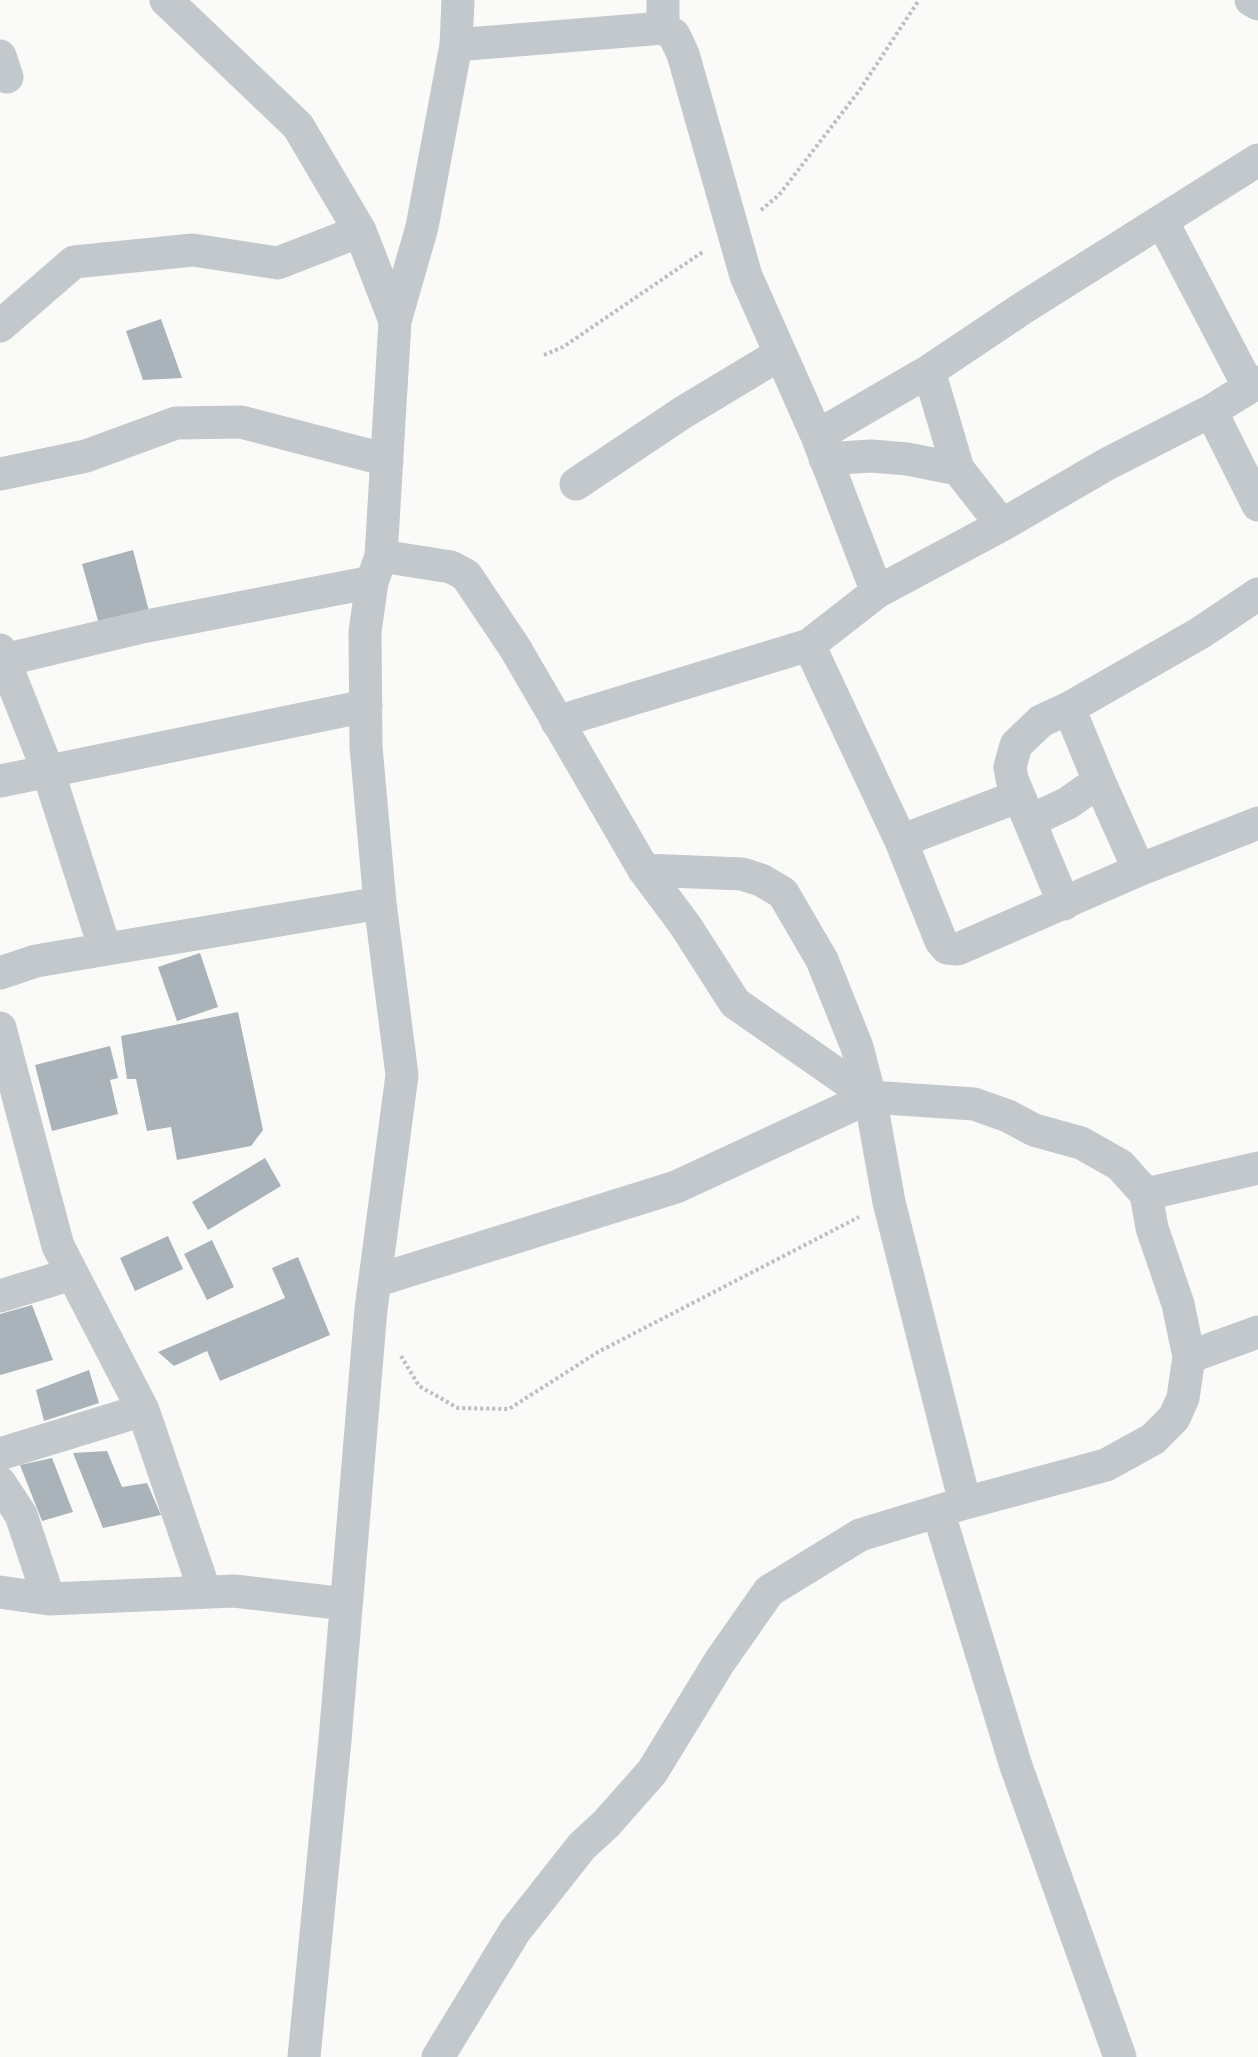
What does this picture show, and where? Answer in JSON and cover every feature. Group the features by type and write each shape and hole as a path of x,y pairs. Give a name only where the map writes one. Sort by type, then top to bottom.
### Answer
{"street":[{"path":"166,0 298,126 360,231 395,321"},
{"path":"304,2057 373,1295 402,1075 380,903 366,747 365,632 376,569 387,460 395,321 422,227 456,45 458,0"},
{"path":"1251,0 1258,4"},
{"path":"456,45 663,14 683,54 746,276 821,448 877,592"},
{"path":"821,448 1023,308 1258,160"},
{"path":"557,722 809,645 877,592 1002,525 1107,464 1212,411 1254,384 1162,221"},
{"path":"0,326 74,262 193,250 278,263 360,231"},
{"path":"576,484 682,413 780,354"},
{"path":"929,371 958,469 1002,525"},
{"path":"1212,411 1258,505"},
{"path":"0,474 86,456 176,423 241,422 387,460"},
{"path":"821,448 958,469"},
{"path":"105,949 48,771 1,657 142,627 376,569 451,567 466,575 515,648 644,870 685,925 735,1003 870,1097"},
{"path":"1064,904 1012,779 1010,767 1016,745 1041,721 1069,708 1200,633 1258,594"},
{"path":"809,645 901,841 941,942 946,948 958,949 1139,870 1258,823"},
{"path":"0,781 366,706"},
{"path":"1069,708 1139,870"},
{"path":"901,841 1024,808 1068,803 1099,781"},
{"path":"644,870 742,874 761,880 783,893 822,960 857,1047 870,1097 888,1202 952,1507 1016,1766 1120,2057"},
{"path":"0,973 36,961 380,903"},
{"path":"0,1028 58,1246 143,1410 205,1592"},
{"path":"373,1295 676,1187 870,1097 974,1104 1008,1116 1034,1130 1081,1143 1120,1165 1146,1194 1152,1228 1178,1304 1190,1357 1183,1398 1174,1418 1153,1439 1106,1465 860,1535 770,1591 720,1661 652,1772 606,1824 582,1846 515,1931 438,2057"},
{"path":"1146,1194 1258,1168"},
{"path":"0,1296 72,1274"},
{"path":"1190,1357 1258,1332"},
{"path":"0,1454 143,1410"},
{"path":"0,1483 21,1515 50,1599"},
{"path":"0,1592 50,1599 234,1591 346,1604"}],"path":[{"path":"373,1295 419,1386 458,1408 509,1409 598,1352 888,1202"}],"building":[{"path":"161,319 182,378 143,380 126,331"},
{"path":"133,550 149,611 99,624 82,564"},
{"path":"200,953 218,1007 177,1021 158,967"},
{"path":"238,1012 263,1130 251,1146 177,1160 171,1127 147,1131 136,1079 127,1079 121,1036"},
{"path":"110,1046 118,1078 110,1080 118,1114 52,1131 35,1065"},
{"path":"265,1158 281,1186 208,1230 192,1202"},
{"path":"168,1236 183,1269 135,1291 120,1258"},
{"path":"212,1240 234,1287 207,1300 184,1254"},
{"path":"298,1257 330,1335 220,1381 207,1351 174,1366 158,1352 285,1298 272,1268"},
{"path":"32,1305 53,1360 0,1375 0,1314"},
{"path":"89,1370 99,1403 44,1421 36,1390"},
{"path":"107,1451 122,1487 147,1483 161,1515 103,1528 73,1453"},
{"path":"52,1458 73,1512 42,1521 20,1465"}]}
